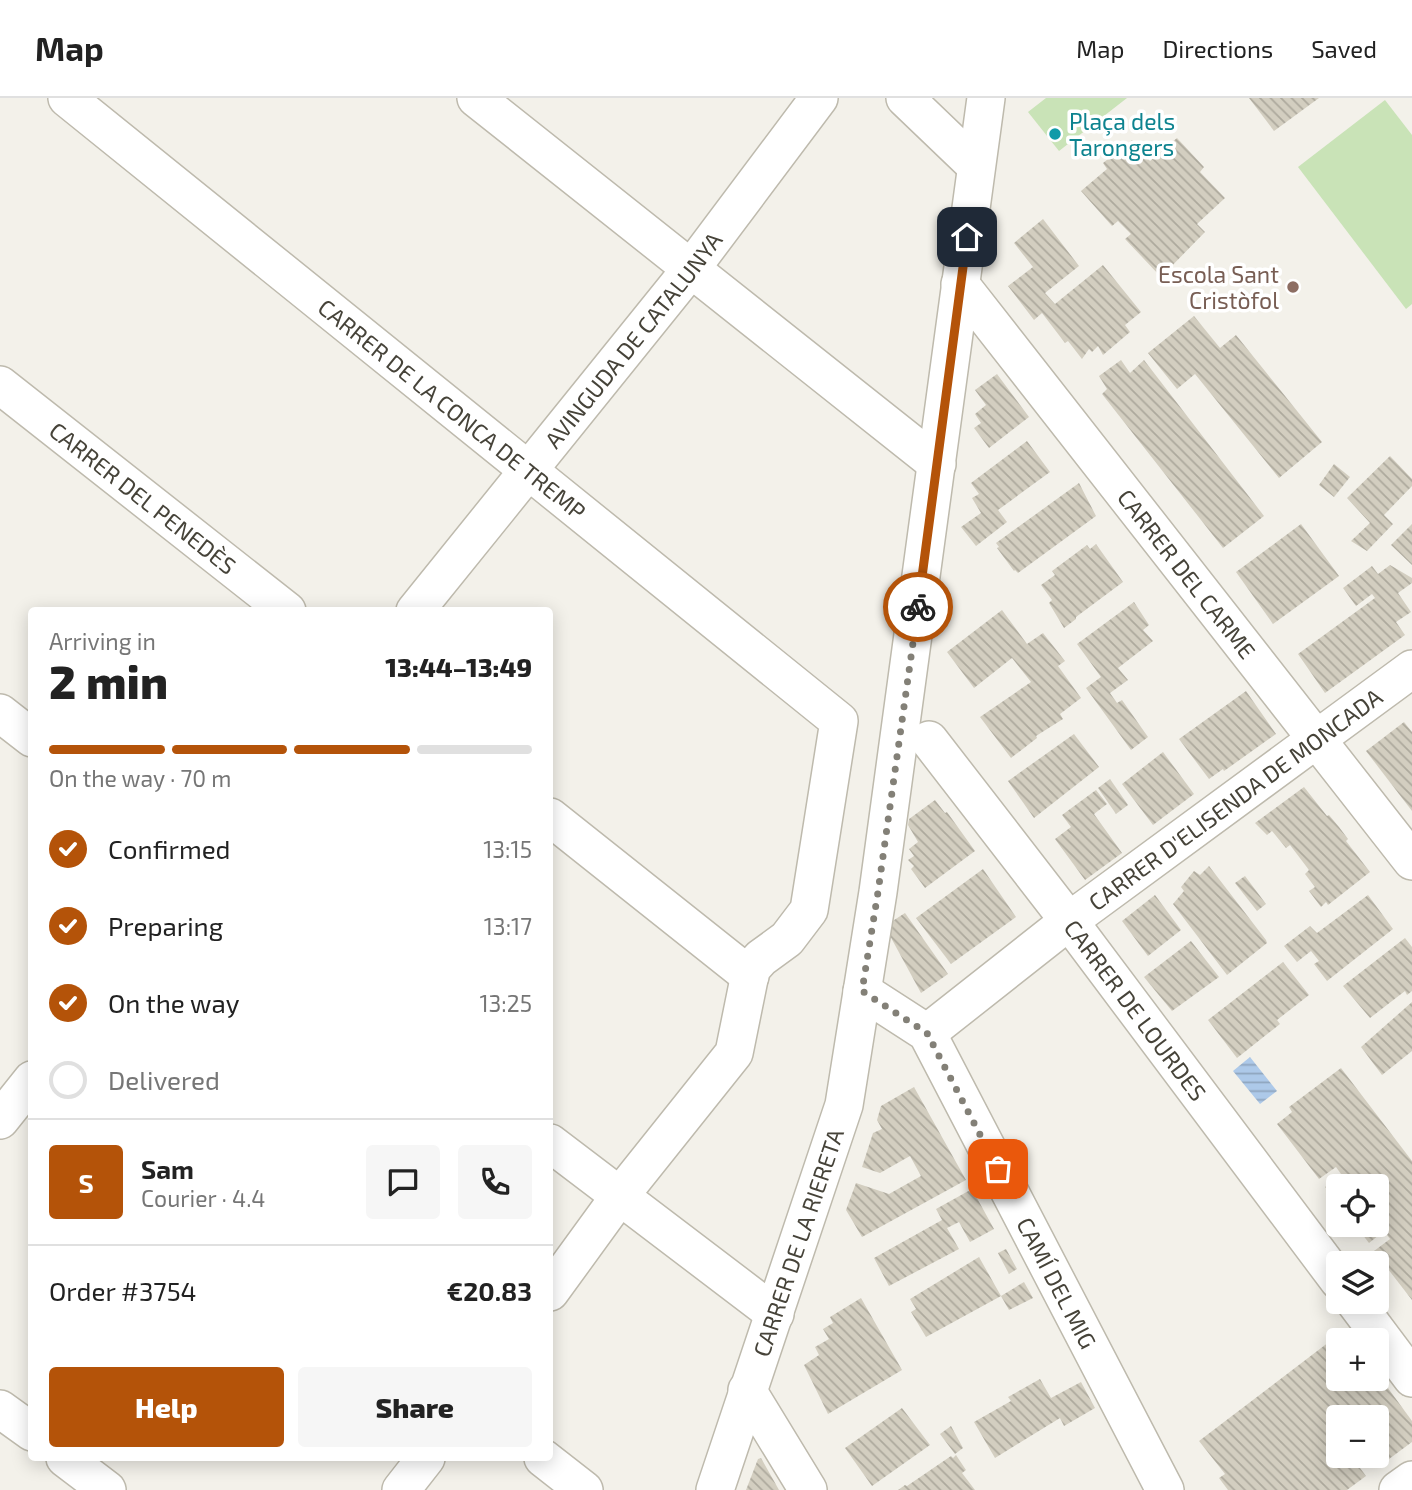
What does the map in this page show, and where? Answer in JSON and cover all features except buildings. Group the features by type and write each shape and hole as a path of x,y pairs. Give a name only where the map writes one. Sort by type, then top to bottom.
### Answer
{"street":[{"name":"CARRER DE LA CONCA DE TREMP","path":"67,98 839,721 809,910 787,939 751,969 750,976"},
{"path":"476,98 937,464"},
{"name":"AVINGUDA DE CATALUNYA","path":"418,607 690,270 819,98"},
{"path":"905,98 976,166"},
{"name":"CARRER DE LA RIERETA","path":"715,1490 844,1105 878,892 986,98"},
{"name":"CARRER DEL CARME","path":"960,284 1412,862"},
{"name":"CARRER DEL PENEDÈS","path":"0,385 282,607"},
{"name":"CARRER D'ELISENDA DE MONCADA","path":"927,1033 1069,921 1412,669"},
{"path":"0,713 28,735"},
{"name":"CARRER DE LOURDES","path":"929,740 1069,921 1326,1264"},
{"path":"553,819 750,976 734,1054 619,1197 553,1288"},
{"name":"CAMÍ DEL MIG","path":"862,991 927,1033 1165,1490"},
{"path":"0,1120 20,1077"},
{"path":"553,1145 775,1314"},
{"path":"1363,1314 1412,1378"},
{"path":"747,1390 808,1490"},
{"path":"0,1409 28,1430"},
{"path":"69,1461 107,1490"},
{"path":"401,1490 424,1461"},
{"path":"547,1461 584,1490"},
{"path":"1398,1490 1412,1480"}],"green space":[{"path":"1046,98 1127,98 1059,151 1028,112"},
{"path":"1385,100 1412,135 1412,304 1406,309 1298,167"}],"water":[{"path":"1250,1057 1277,1091 1260,1104 1233,1071"}],"way so far":[{"path":"918,607 862,991 927,1033 998,1169"}],"place":[{"name":"Plaça dels Tarongers","path":"1055,134"},
{"name":"Escola Sant Cristòfol","path":"1293,287"}],"route":[{"path":"918,607 967,237"}]}
